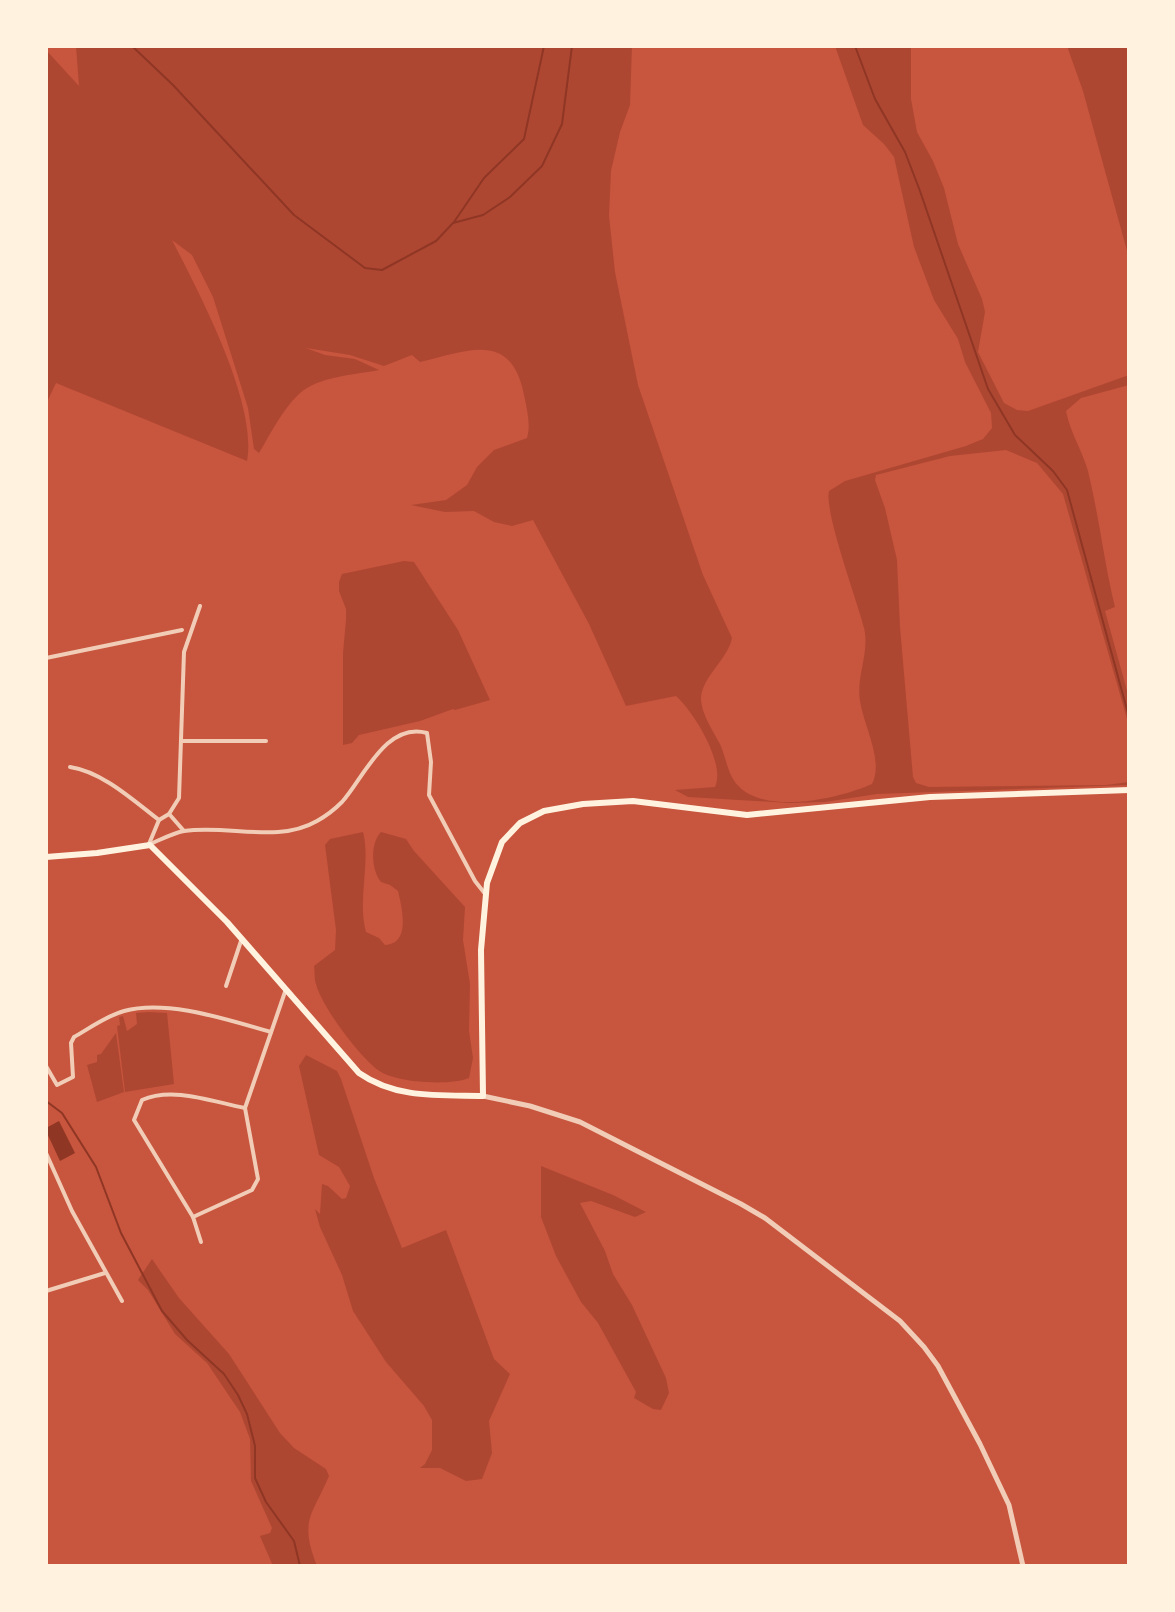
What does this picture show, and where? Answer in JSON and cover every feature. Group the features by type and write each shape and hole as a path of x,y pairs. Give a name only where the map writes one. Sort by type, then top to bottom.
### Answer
{"main road":[{"path":"46,857 97,853 149,844 242,938 364,1076 381,1086 408,1094 483,1096 481,950 486,895 502,842 520,823 544,811 558,807 633,801 747,815 930,797 1129,790"}],"street":[{"path":"149,844 159,820 169,814 179,798 184,652 200,606"},
{"path":"46,658 182,630"},
{"path":"149,844 184,831 275,833 306,826 329,814 341,803 384,747 418,730 427,733 430,742 429,795 475,881 486,895"},
{"path":"182,741 266,741"},
{"path":"70,767 107,783 159,820"},
{"path":"169,814 184,831"},
{"path":"226,986 242,938"},
{"path":"193,1217 252,1190 258,1179 245,1108 286,989"},
{"path":"46,1066 57,1085 73,1077 71,1043 74,1037 127,1010 169,1010 212,1015 271,1032"},
{"path":"201,1242 193,1217 134,1120 142,1100 152,1095 176,1094 245,1108"},
{"path":"483,1096 530,1106 580,1122 741,1204 765,1218 900,1321 938,1366 980,1444 1009,1505 1023,1566"},
{"path":"46,1153 72,1211 122,1301"},
{"path":"46,1291 105,1273"}],"shaded area":[{"path":"76,46 632,46 630,105 611,171 609,216 615,272 638,385 703,575 732,638 702,690 703,710 733,779 744,791 778,802 799,802 840,795 872,784 876,765 859,692 864,628 831,517 829,491 845,481 966,446 983,439 992,428 991,413 965,362 958,339 934,300 914,247 894,157 863,125 835,46 911,46 911,99 917,132 944,188 958,244 982,299 985,312 978,352 1004,403 1017,410 1028,411 1129,375 1129,385 1081,398 1066,411 1088,471 1095,505 1115,607 1105,611 1129,698 1129,726 1063,494 1037,463 1006,450 950,456 876,475 897,560 913,777 916,783 929,787 1106,785 1129,782 1129,785 877,794 825,802 790,803 688,797 675,790 715,787 716,765 706,739 676,696 626,706 589,624 533,520 512,526 494,522 474,511 445,512 411,505 446,500 467,485 477,467 494,450 527,438 528,417 518,374 509,361 498,353 471,350 420,362 412,355 384,366 350,355 306,348 325,355 355,359 379,370 337,377 307,388 287,407 259,453 254,449 248,408 213,297 192,255 172,240 210,317 235,379 244,409 247,461 56,383 46,404 46,50 79,86"},
{"path":"1067,46 1129,46 1129,258 1083,91"},
{"path":"404,561 414,562 458,630 490,700 359,735 352,743 343,745 346,609 339,582 342,574"},
{"path":"363,832 366,932 385,945 399,939 402,932 398,891 381,882 374,864 375,843 381,832 406,839 465,907 463,940 470,984 469,1031 473,1058 469,1078 423,1082 397,1078 378,1070 342,1030 320,994 314,966 335,950 336,930 325,845 330,839"},
{"path":"136,1013 167,1013 174,1084 125,1092 117,1026 120,1025 119,1017 123,1016 127,1031 137,1024"},
{"path":"116,1033 124,1092 97,1102 87,1065 97,1062 97,1055"},
{"path":"306,1055 337,1071 341,1079 374,1178 402,1248 446,1230 494,1359 510,1374 489,1421 492,1453 482,1479 466,1481 440,1468 420,1468 432,1450 432,1420 424,1406 386,1362 353,1311 315,1209 320,1214 322,1184 342,1199 346,1198 350,1186 339,1167 319,1155 299,1066"},
{"path":"59,1121 75,1153 60,1161 46,1131"},
{"path":"541,1166 646,1212 635,1217 591,1201 580,1203 666,1378 669,1393 661,1410 634,1398 636,1392 556,1256 541,1217"},
{"path":"152,1259 179,1298 229,1354 280,1433 294,1448 326,1469 329,1476 308,1528 317,1566 273,1566 260,1536 270,1533 272,1528 251,1481 250,1439 240,1412 207,1363 175,1334 148,1290 138,1280"}],"waterway":[{"path":"132,46 173,85 294,215 365,268 382,270 436,241 453,223 483,215 510,197 542,166 562,124 572,46"},
{"path":"454,222 484,178 524,139 544,46"},
{"path":"855,46 875,99 905,152 988,389 1015,435 1053,471 1067,490 1129,717"},
{"path":"46,1101 62,1113 96,1167 121,1233 162,1311 187,1340 224,1374 238,1395 247,1414 255,1446 255,1478 266,1502 294,1541 300,1566"}]}
